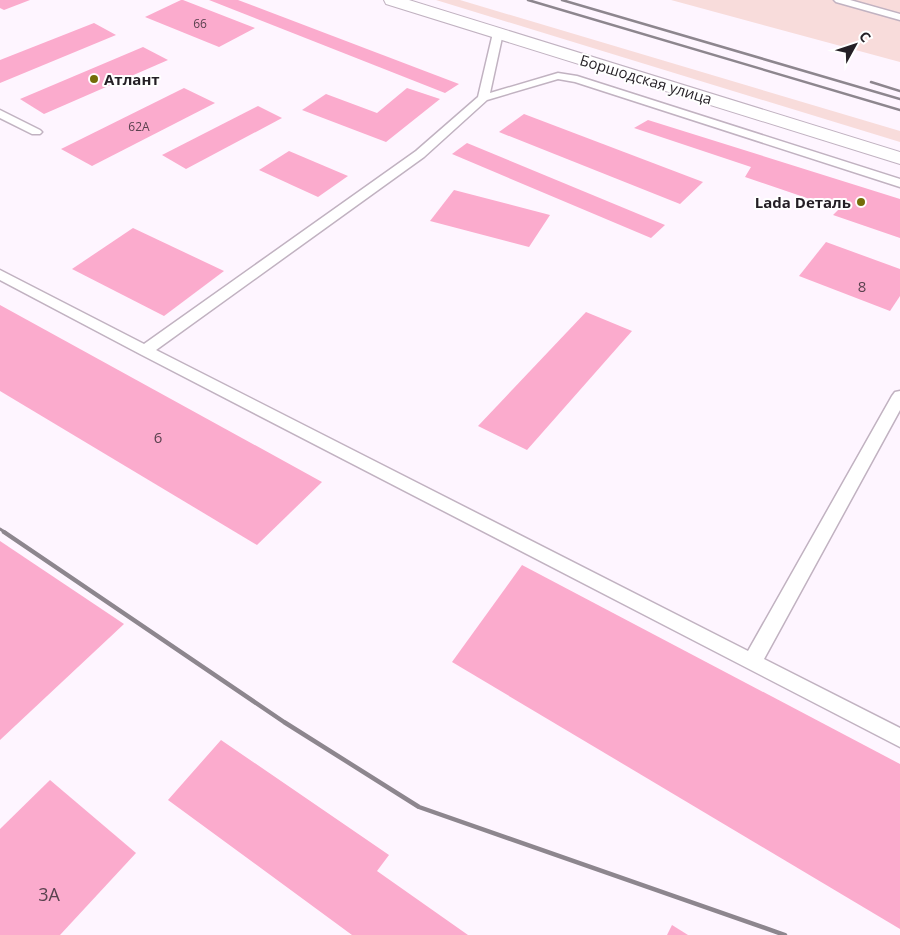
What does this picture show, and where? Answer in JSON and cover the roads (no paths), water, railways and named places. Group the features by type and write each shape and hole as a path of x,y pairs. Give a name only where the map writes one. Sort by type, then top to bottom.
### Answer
{"street":[{"name":"Боршодская улица","path":"392,0 900,158"}],"lane":[{"path":"839,0 900,16"},
{"path":"483,98 498,33"},
{"path":"145,351 420,154 483,98 558,76 577,79 900,183"},
{"path":"0,112 36,132"},
{"path":"0,274 145,351 900,738"},
{"path":"752,662 900,396"}],"railway":[{"path":"528,0 900,110"},
{"path":"562,0 900,99"},
{"path":"871,82 900,91"},
{"path":"0,529 6,533"},
{"path":"4,532 284,722 419,807 785,935"}],"place":[{"name":"Атлант","path":"94,79"},
{"name":"Lada Dеталь","path":"861,202"}]}
